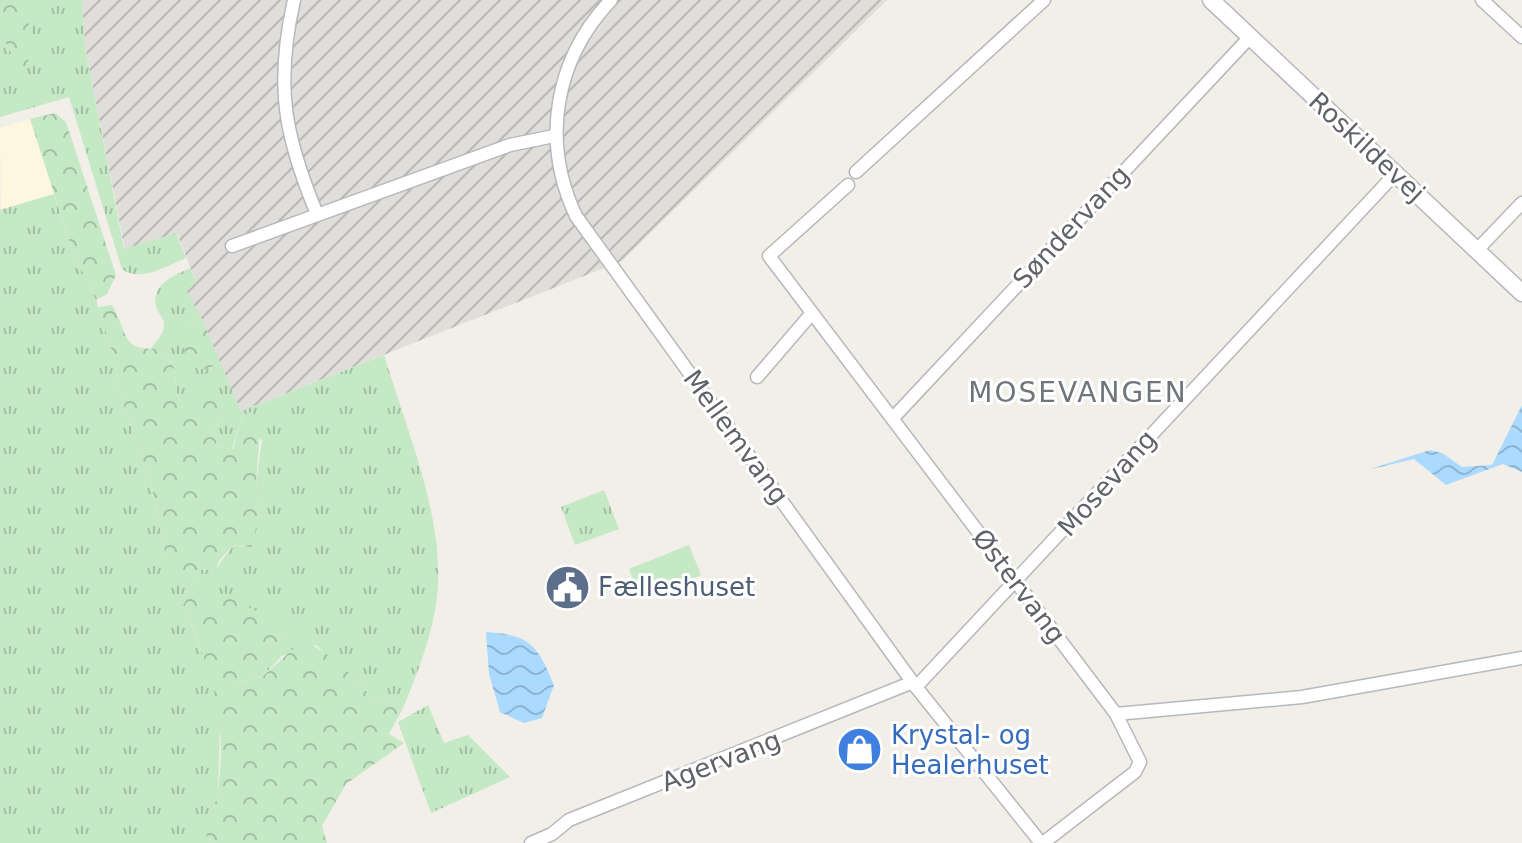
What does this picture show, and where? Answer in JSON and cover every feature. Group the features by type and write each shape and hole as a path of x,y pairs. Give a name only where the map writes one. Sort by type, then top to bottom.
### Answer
{"street":[{"path":"294,0 284,53 283,104 317,214"},
{"name":"Mellemvang","path":"611,0 595,17 573,54 561,90 554,136 566,193 585,231 914,684 1042,843"},
{"path":"856,172 1044,0"},
{"name":"Roskildevej","path":"1211,0 1522,293"},
{"path":"1486,1 1522,37"},
{"name":"Søndervang","path":"893,418 1250,37"},
{"path":"232,246 510,145 554,136"},
{"name":"Mosevang","path":"914,684 1016,583 1395,174"},
{"name":"Østervang","path":"848,185 769,256 1116,714 1139,767 1042,843"},
{"path":"1477,250 1522,203"},
{"path":"757,377 812,313"},
{"path":"1116,714 1302,697 1522,658"},
{"name":"Agervang","path":"531,843 552,834 569,820 914,684"}],"shaded area":[{"path":"82,0 887,0 622,261 241,411 186,292 196,282 177,233 125,250 85,46"},
{"path":"30,119 54,194 1,209 0,128"}],"green space":[{"path":"0,0 82,0 85,46 124,249 176,233 186,258 145,274 129,273 122,269 69,97 0,117"},
{"path":"0,0 21,0 30,27 30,53 23,70 4,38"},
{"path":"55,113 66,122 116,275 107,294 96,300 73,252 30,119"},
{"path":"54,194 73,252 96,300 115,360 122,400 151,483 166,557 191,585 201,570 211,569 213,573 233,545 243,547 259,514 256,484 262,440 242,416 232,449 217,447 214,430 224,413 178,399 174,368 164,349 150,350 164,327 155,301 156,294 164,282 190,268 196,282 187,292 201,317 182,328 209,369 220,362 241,411 384,355 430,506 436,537 437,597 428,640 403,708 383,696 371,697 316,645 282,656 262,677 234,683 281,638 284,626 267,618 183,605 216,688 220,725 218,792 206,837 214,843 0,843 0,210"},
{"path":"112,305 125,335 133,345 164,349 174,368 178,399 191,402 210,388 226,399 224,413 214,430 217,447 233,449 242,416 250,412 261,418 256,484 259,513 252,547 233,545 219,561 214,574 211,569 201,570 191,585 181,584 166,557 151,483 122,400 115,360 98,307"},
{"path":"201,317 220,362 204,369 186,364 182,328"},
{"path":"604,490 619,529 575,545 561,507"},
{"path":"689,545 701,575 641,599 629,569"},
{"path":"194,589 223,594 285,626 281,638 235,683 262,677 302,641 320,649 340,664 371,697 383,696 403,708 389,734 404,743 346,784 322,826 327,843 214,843 206,837 218,790 221,739 215,694 183,605"},
{"path":"428,705 444,743 468,735 510,777 431,813 398,722"}],"water":[{"path":"1522,405 1522,472 1503,464 1446,485 1414,459 1367,470 1430,450 1442,453 1462,467 1492,465"},
{"path":"486,632 523,640 543,660 554,685 542,718 524,723 500,712 489,674"}],"place":[{"name":"Fælleshuset","path":"567,587"},
{"name":"Krystal- og Healerhuset","path":"860,750"}],"district":[{"name":"MOSEVANGEN","path":"1078,392"}]}
